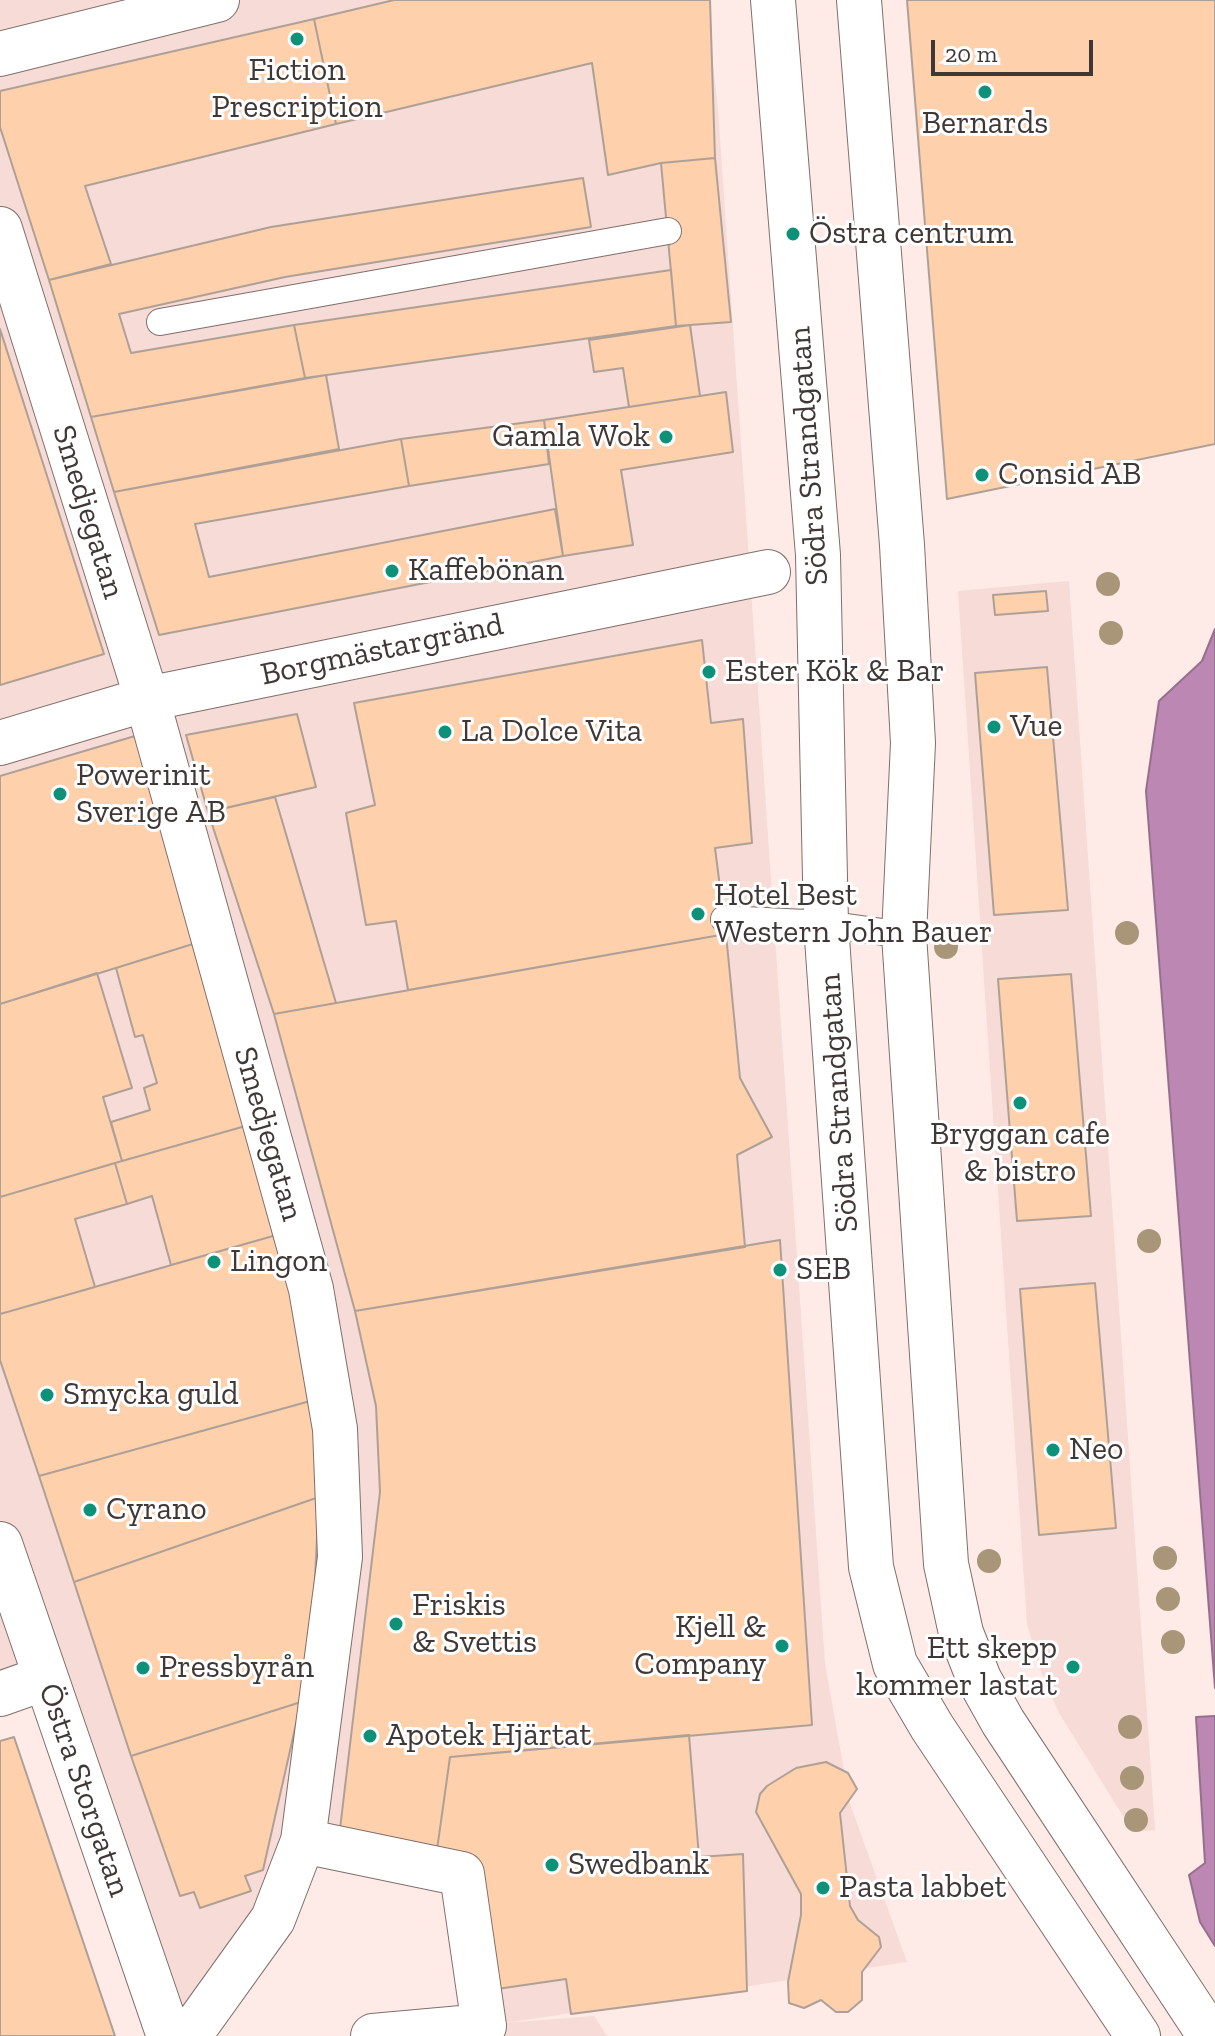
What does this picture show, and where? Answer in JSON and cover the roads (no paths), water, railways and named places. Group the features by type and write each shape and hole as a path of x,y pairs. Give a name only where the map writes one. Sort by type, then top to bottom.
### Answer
{"street":[{"path":"0,54 217,0"},
{"name":"Södra Strandgatan","path":"773,0 779,215 818,555 826,924 871,1567 884,1630 895,1664 932,1727 1138,2036"},
{"path":"859,0 902,545 913,743 904,935 946,1564 961,1633 979,1679 1003,1722 1210,2036"},
{"name":"Smedjegatan","path":"0,229 147,699 311,1289 335,1429 340,1557 303,1841 273,1919 189,2036"},
{"name":"Borgmästargränd","path":"0,743 147,699 768,572"},
{"name":"Östra Storgatan","path":"0,1544 169,2036"},
{"path":"0,1694 45,1678"},
{"path":"303,1841 462,1874 484,2026 373,2036"}],"lane":[{"path":"160,322 668,231"},
{"path":"724,919 826,924 904,935"}],"place":[{"name":"Fiction Prescription","path":"297,39"},
{"name":"Bernards","path":"985,92"},
{"name":"Östra centrum","path":"793,234"},
{"name":"Gamla Wok","path":"666,437"},
{"name":"Consid AB","path":"982,475"},
{"name":"Kaffebönan","path":"392,571"},
{"name":"Ester Kök & Bar","path":"709,672"},
{"name":"Vue","path":"994,727"},
{"name":"La Dolce Vita","path":"445,732"},
{"name":"Powerinit Sverige AB","path":"60,794"},
{"name":"Hotel Best Western John Bauer","path":"698,914"},
{"name":"Bryggan cafe & bistro","path":"1020,1103"},
{"name":"Lingon","path":"214,1262"},
{"name":"SEB","path":"780,1270"},
{"name":"Smycka guld","path":"47,1395"},
{"name":"Neo","path":"1053,1450"},
{"name":"Cyrano","path":"90,1510"},
{"name":"Friskis & Svettis","path":"396,1624"},
{"name":"Kjell & Company","path":"782,1646"},
{"name":"Ett skepp kommer lastat","path":"1073,1667"},
{"name":"Pressbyrån","path":"143,1668"},
{"name":"Apotek Hjärtat","path":"370,1736"},
{"name":"Swedbank","path":"552,1865"},
{"name":"Pasta labbet","path":"823,1888"}]}
